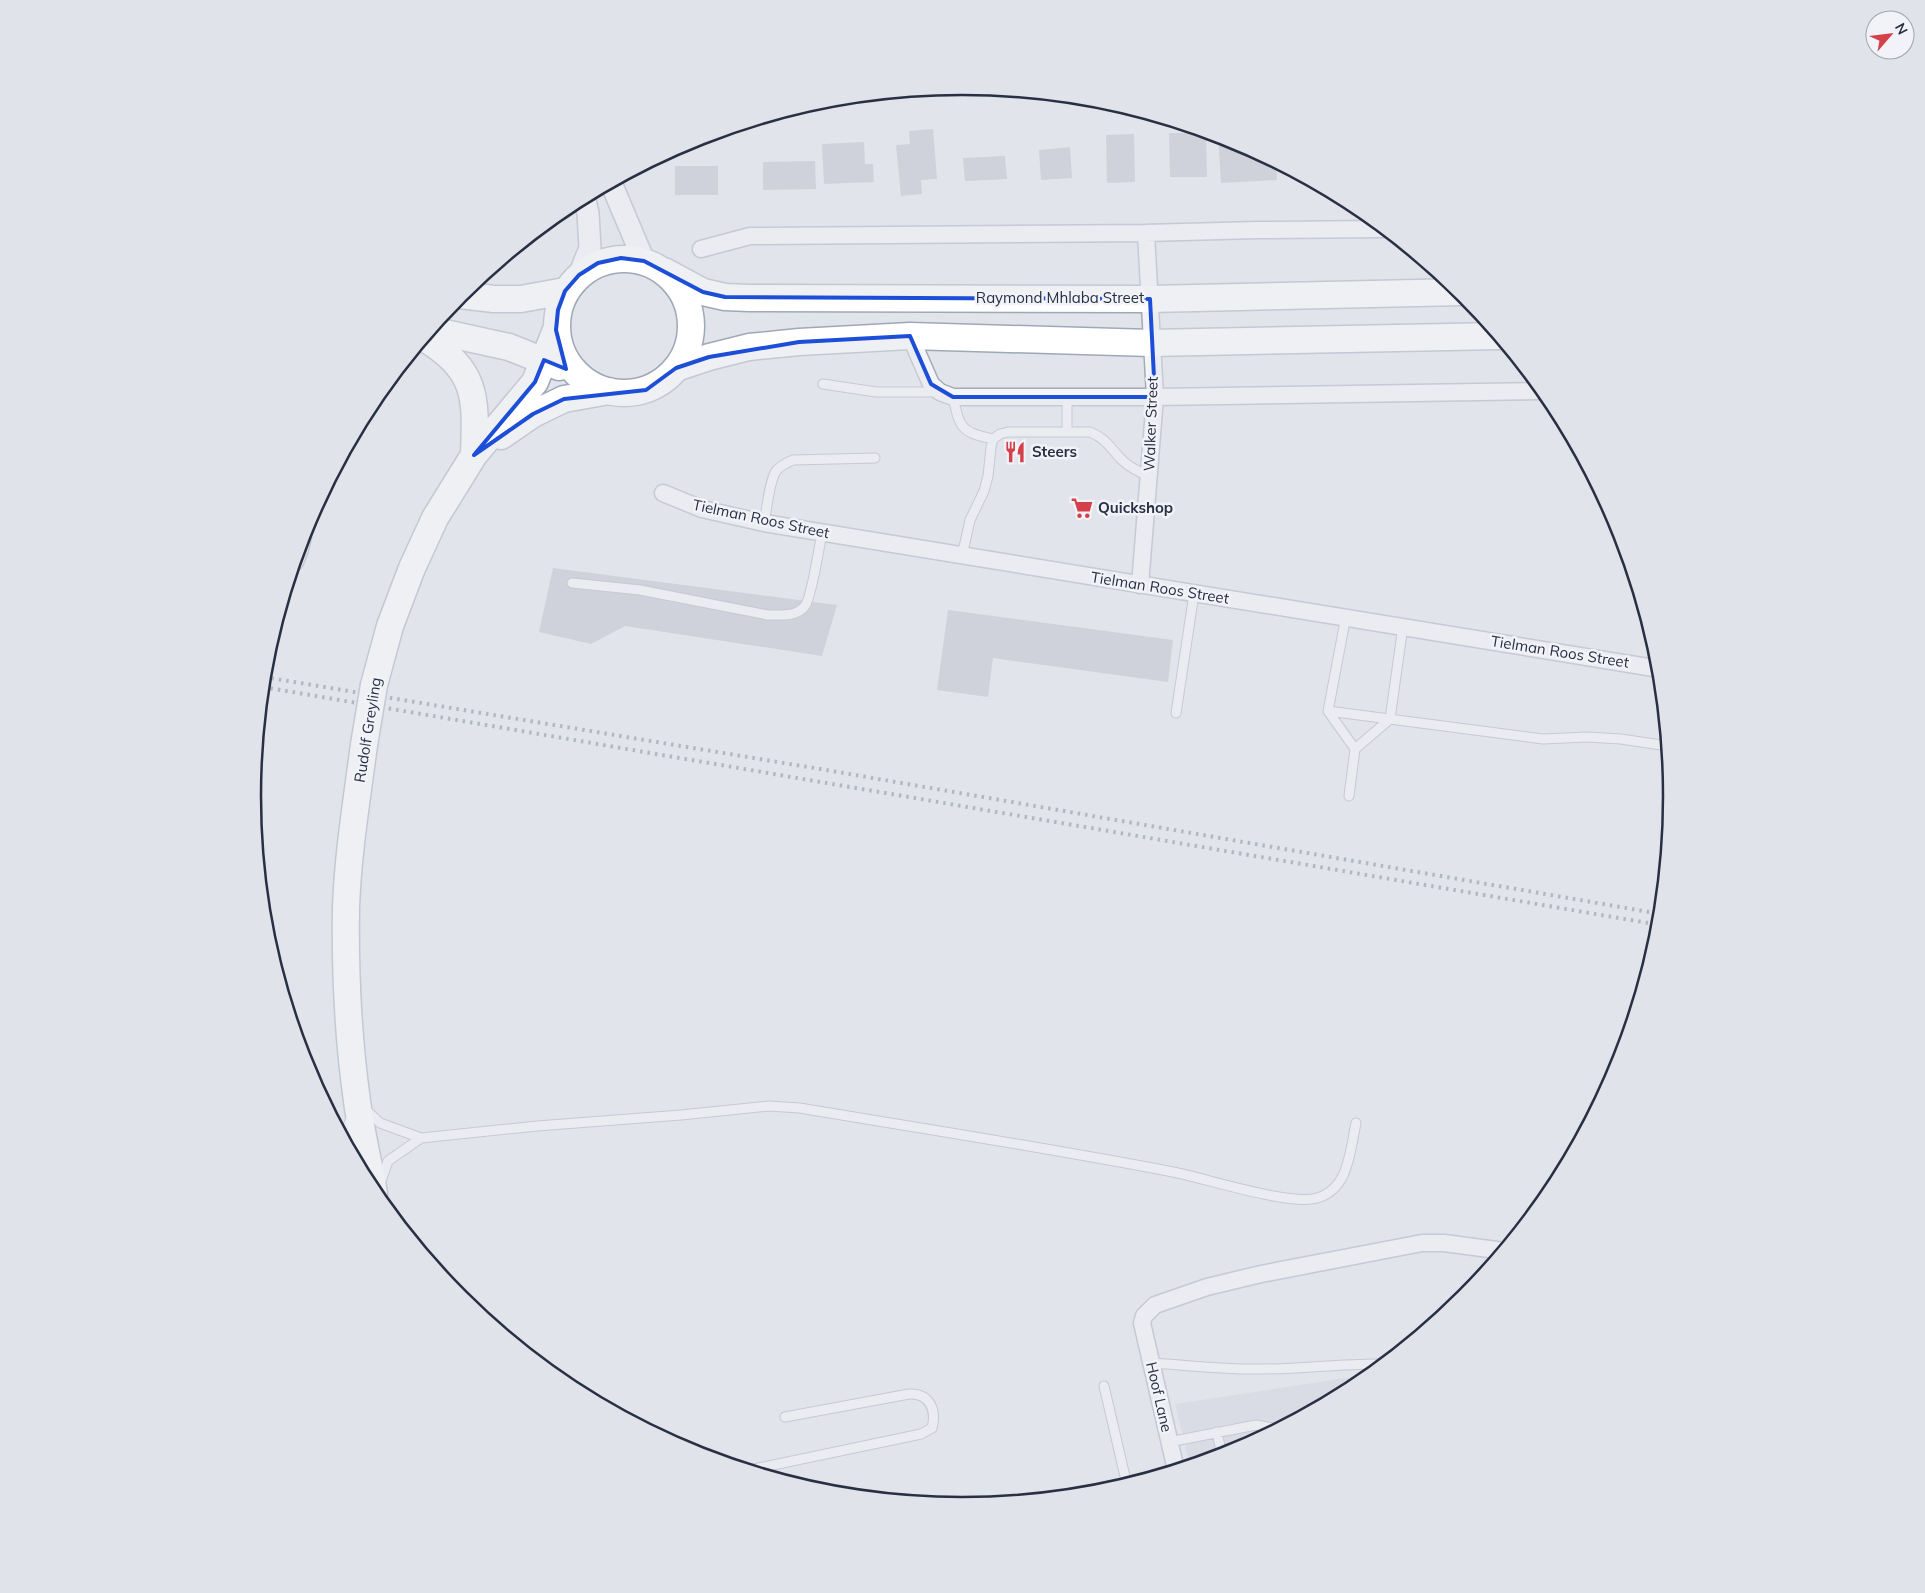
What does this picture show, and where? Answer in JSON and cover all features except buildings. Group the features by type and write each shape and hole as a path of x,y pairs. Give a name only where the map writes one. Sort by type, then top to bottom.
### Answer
{"main road":[{"name":"Raymond Mhlaba Street","path":"471,296 494,299 521,299 572,283 598,263 621,258 654,266 703,292 725,297 1150,299 1451,292"},
{"path":"437,331 510,347 576,374 591,385 609,391 628,393 646,390 662,381 676,368 687,349 691,328 689,307 679,287 654,266"},
{"path":"572,283 558,310 556,330 565,359 576,374"},
{"name":"Rudolf Greyling","path":"372,1174 357,1101 347,974 346,906 353,829 374,685 390,626 412,568 435,518 474,455 534,382 556,330"},
{"path":"676,368 709,357 749,348 799,342 910,336 1151,343 1492,336"},
{"path":"429,341 453,358 465,374 473,392 475,415 474,455"},
{"name":"Rudolf Greyling","path":"474,455 533,414 564,399 609,391"}],"street":[{"path":"614,188 654,266"},
{"path":"572,283 590,248 586,205"},
{"path":"701,248 750,236 1375,229"},
{"name":"Walker Street","path":"1140,585 1154,397 1146,233"},
{"path":"910,336 931,384 947,395 1154,397 1535,391"},
{"name":"Tielman Roos Street","path":"663,493 702,509 764,522 962,556 1194,594 1346,616 1652,668"},
{"name":"Hoof Lane","path":"1175,1465 1142,1323 1148,1310 1164,1301 1207,1287 1261,1274 1433,1242 1497,1250"}],"lane":[{"path":"824,384 876,392 947,395 963,428 971,434 993,440"},
{"path":"1067,397 1067,432"},
{"path":"962,556 970,520 984,492 993,440 1000,434 1008,432 1090,432 1102,437 1123,461 1149,476"},
{"path":"764,522 772,480 776,471 785,463 793,460 875,458"},
{"path":"572,583 640,590 768,615 784,616 795,613 804,606 809,594 822,532"},
{"path":"1176,713 1194,594"},
{"path":"1346,616 1328,711 1354,749 1349,796"},
{"path":"1354,749 1390,719 1403,626"},
{"path":"1328,711 1543,739 1587,737 1621,739 1661,745"},
{"path":"345,1130 357,1101 380,1123 421,1138 769,1106 785,1107 1173,1172 1276,1196 1294,1199 1315,1199 1329,1193 1338,1186 1345,1171 1356,1123"},
{"path":"379,1186 388,1161 421,1138"},
{"path":"1151,1364 1260,1369 1318,1367 1351,1363 1375,1364"},
{"path":"1104,1386 1125,1479"},
{"path":"760,1468 922,1434 932,1428 934,1421 930,1403 926,1397 919,1393 786,1417"},
{"path":"1169,1442 1256,1425 1270,1427"},
{"path":"1217,1432 1221,1449"}],"highlighted area":[{"path":"621,258 644,261 703,292 725,297 1150,299 1155,397 953,397 931,384 910,336 799,342 709,357 676,368 646,390 564,399 533,414 474,455 535,382 544,360 566,369 556,330 558,310 565,291 579,275 598,263"}],"shaded area":[{"path":"1357,1376 1273,1426 1231,1445 1189,1461 1175,1404"}],"railway":[{"path":"271,678 832,771 1654,913"},
{"path":"270,688 1652,924"}],"place":[{"name":"Steers","path":"1015,452"},
{"name":"Quickshop","path":"1082,508"}]}
